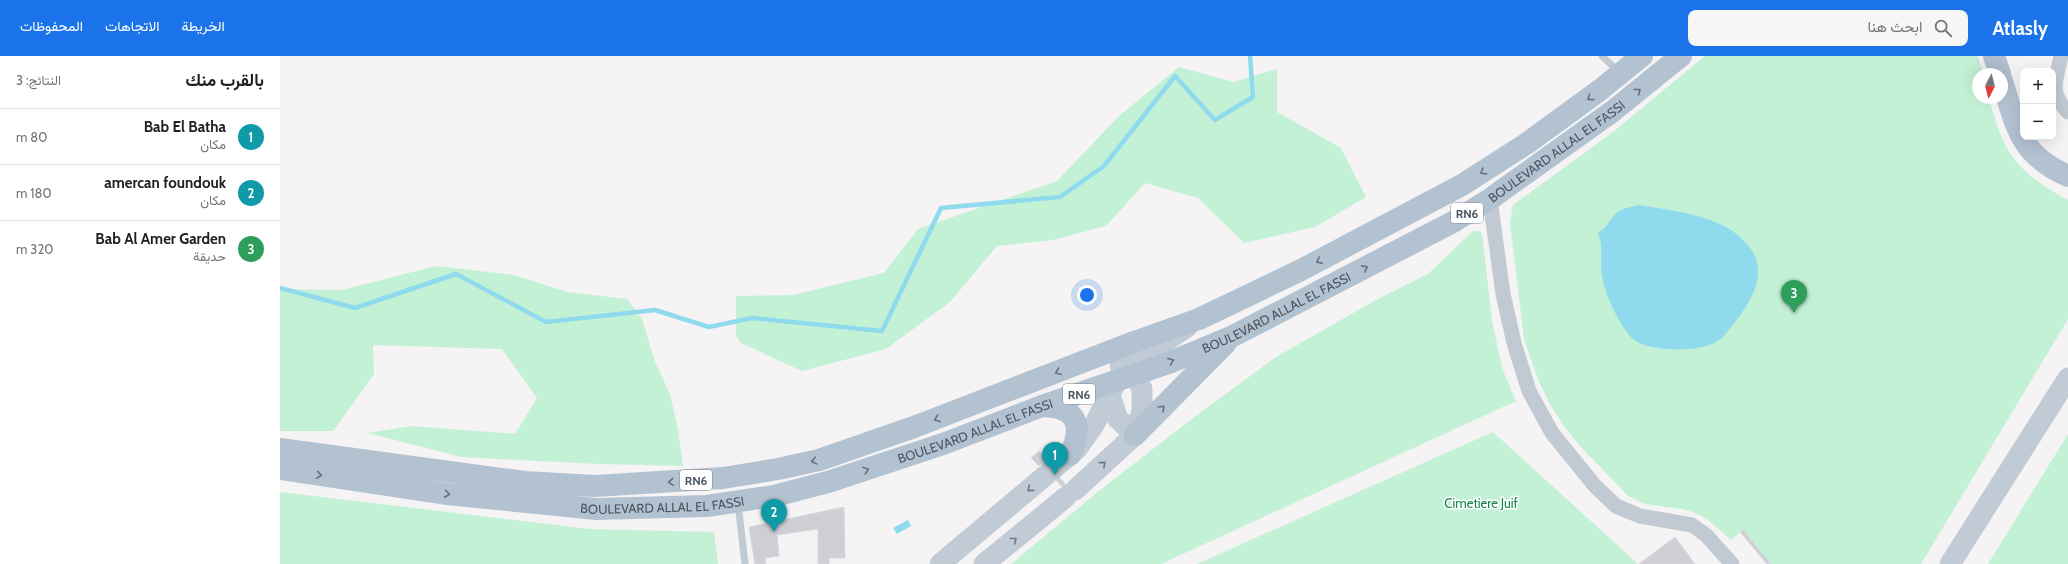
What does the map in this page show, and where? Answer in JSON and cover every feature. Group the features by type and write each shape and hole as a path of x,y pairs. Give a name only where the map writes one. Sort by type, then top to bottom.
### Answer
{"main road":[{"name":"BOULEVARD ALLAL EL FASSI","path":"280,449 552,485 595,486 707,480 778,469 819,460 914,427 1199,319 1301,270 1462,185 1526,144 1642,56"},
{"name":"BOULEVARD ALLAL EL FASSI","path":"280,470 448,494 596,509 707,506 774,496 835,480 943,444 1042,406 1122,380 1231,337 1453,222 1490,199 1613,111 1681,56"},
{"path":"1994,56 1998,68"},
{"path":"2008,102 2017,131 2024,144 2035,156 2052,169 2068,176"},
{"path":"940,564 1070,455 1089,432 1122,380 1199,319"},
{"path":"984,564 1070,494 1135,435 1231,337"},
{"path":"1094,358 1112,362 1122,380 1118,418 1135,435"},
{"path":"1950,564 2068,378"},
{"path":"1122,380 1140,384 1143,396 1142,411 1135,435"},
{"path":"1042,406 1060,409 1069,413 1076,421 1078,434 1070,455"},
{"path":"707,480 707,506"}],"street":[{"path":"2061,56 2054,88 2056,97 2068,112"},
{"path":"1490,199 1503,294 1514,343 1529,391 1552,433 1595,486 1616,506 1640,516 1692,526 1706,535 1732,564"}],"lane":[{"path":"1602,56 1621,73"},
{"path":"738,502 745,564"}],"green space":[{"path":"1705,56 1978,56 1981,68 1972,68 1972,104 1991,104 2000,134 2015,160 2036,180 2068,200 2068,319 1921,564 1771,564 1743,530 1731,540 1707,519 1693,512 1645,504 1628,496 1580,446 1567,430 1551,406 1539,382 1524,339 1510,223 1513,205 1613,132"},
{"path":"1179,67 1233,82 1277,69 1277,112 1341,148 1366,197 1315,227 1244,243 1198,198 1145,183 1106,226 1053,240 997,246 950,302 886,349 802,371 741,343 736,336 736,296 793,295 884,273 918,229 1057,181 1119,116"},
{"path":"1473,231 1480,231 1482,234 1492,320 1502,368 1516,401 1161,564 1011,564 1095,494 1193,418 1276,357 1376,300 1428,274"},
{"path":"436,266 514,275 567,292 627,299 642,319 655,362 670,394 678,430 683,466 599,464 461,457 368,433 411,426 515,434 537,398 502,349 373,345 374,374 333,431 280,431 280,289 342,290"},
{"name":"Cimetiere Juif","path":"1493,432 1638,564 1197,564"},
{"path":"2068,434 2068,564 1988,564"},
{"path":"280,492 590,529 714,532 718,564 280,564"}],"water":[{"path":"1639,205 1692,214 1718,223 1739,236 1749,247 1755,257 1758,268 1758,278 1750,300 1728,331 1716,342 1704,347 1683,349 1649,346 1633,339 1618,319 1602,277 1601,242 1598,232 1603,229 1613,216 1620,210"},
{"path":"908,520 911,526 897,534 893,528"}],"building":[{"path":"1039,451 1046,459 1039,466 1031,458"},
{"path":"1045,461 1068,487 1065,490 1041,464"},
{"path":"844,507 845,558 829,558 829,564 818,564 818,529 777,535 779,556 765,558 766,564 755,564 749,527"},
{"path":"1743,530 1771,564 1767,564 1740,532"},
{"path":"1675,537 1695,564 1639,564"}],"waterway":[{"path":"280,288 355,308 456,274 546,322 655,310 709,327 752,318 882,331 941,208 1060,197 1104,166 1175,76 1215,120 1253,97 1250,56"}],"place":[{"name":"Bab Al Amer Garden","path":"1794,313"},
{"name":"Bab El Batha","path":"1055,475"},
{"name":"amercan foundouk","path":"774,532"}]}
